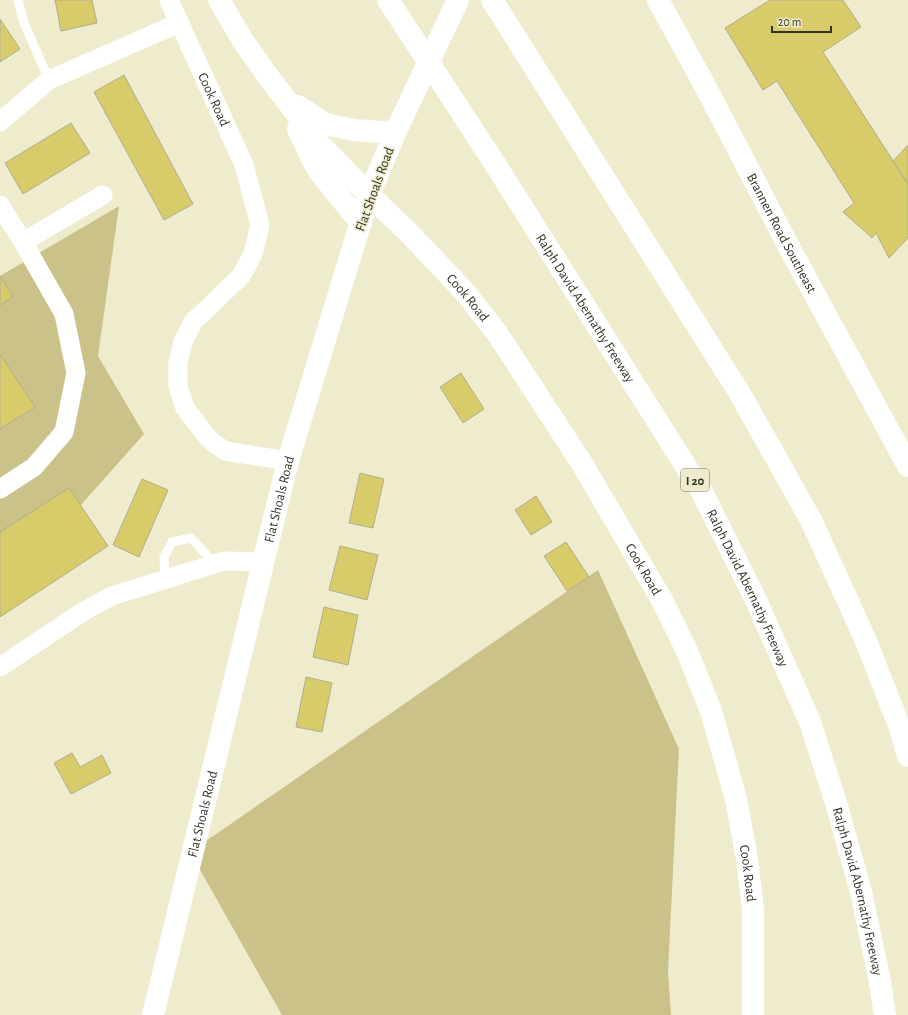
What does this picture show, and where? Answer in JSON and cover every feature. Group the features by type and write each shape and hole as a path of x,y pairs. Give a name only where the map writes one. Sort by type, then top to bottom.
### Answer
{"main road":[{"path":"219,0 243,41 283,97 312,159 321,174 361,222"},
{"name":"Ralph David Abernathy Freeway","path":"388,0 497,166 702,492 755,598 810,722 837,806 861,892 879,977 885,1015"},
{"name":"Flat Shoals Road","path":"153,1015 288,461 369,195 395,133 458,0"},
{"path":"492,0 739,392 811,520 866,641 900,728 908,756"},
{"name":"Brannen Road Southeast","path":"658,0 704,84 789,247 908,466"},
{"path":"283,97 325,124 354,130 395,133"},
{"name":"Cook Road","path":"283,97 320,144 369,195 408,232 464,291 497,333 581,462 662,600 687,651 711,711 736,799 747,859 753,909 753,1015"}],"street":[{"name":"Cook Road","path":"169,0 244,165 260,225 253,254 241,276 193,322 183,342 178,364 178,386 185,408 209,439 225,451 288,461"},
{"path":"0,122 49,80 179,23"},
{"path":"23,242 103,195"},
{"path":"0,205 64,314 76,373 64,432 34,467 0,489"},
{"path":"0,667 84,611 112,596 224,561 264,562"}],"lane":[{"path":"18,0 24,23 49,80"},
{"path":"165,579 164,557 172,542 191,538 215,564"}],"shaded area":[{"path":"119,206 98,356 144,434 0,596 0,276"},
{"path":"598,570 679,749 668,971 671,1015 282,1015 190,852"}],"building":[{"path":"55,0 92,0 97,23 61,31"},
{"path":"770,0 843,0 861,27 823,52 908,184 908,238 889,258 876,233 872,238 843,212 854,203 777,81 763,90 725,28"},
{"path":"0,19 20,49 0,62"},
{"path":"124,75 193,204 164,220 94,92"},
{"path":"71,123 90,153 23,194 5,163"},
{"path":"908,145 908,184 893,161"},
{"path":"0,276 13,297 0,305"},
{"path":"0,354 35,407 0,429"},
{"path":"461,373 484,409 463,423 440,387"},
{"path":"360,473 384,479 373,528 349,523"},
{"path":"142,479 168,490 139,557 113,545"},
{"path":"69,488 108,546 0,617 0,532"},
{"path":"536,496 552,522 531,535 515,510"},
{"path":"566,542 589,577 567,591 544,556"},
{"path":"340,546 378,555 367,600 329,590"},
{"path":"324,607 358,615 348,665 313,657"},
{"path":"306,677 332,683 322,732 296,727"},
{"path":"72,753 80,767 102,755 111,773 71,794 54,763"}]}
